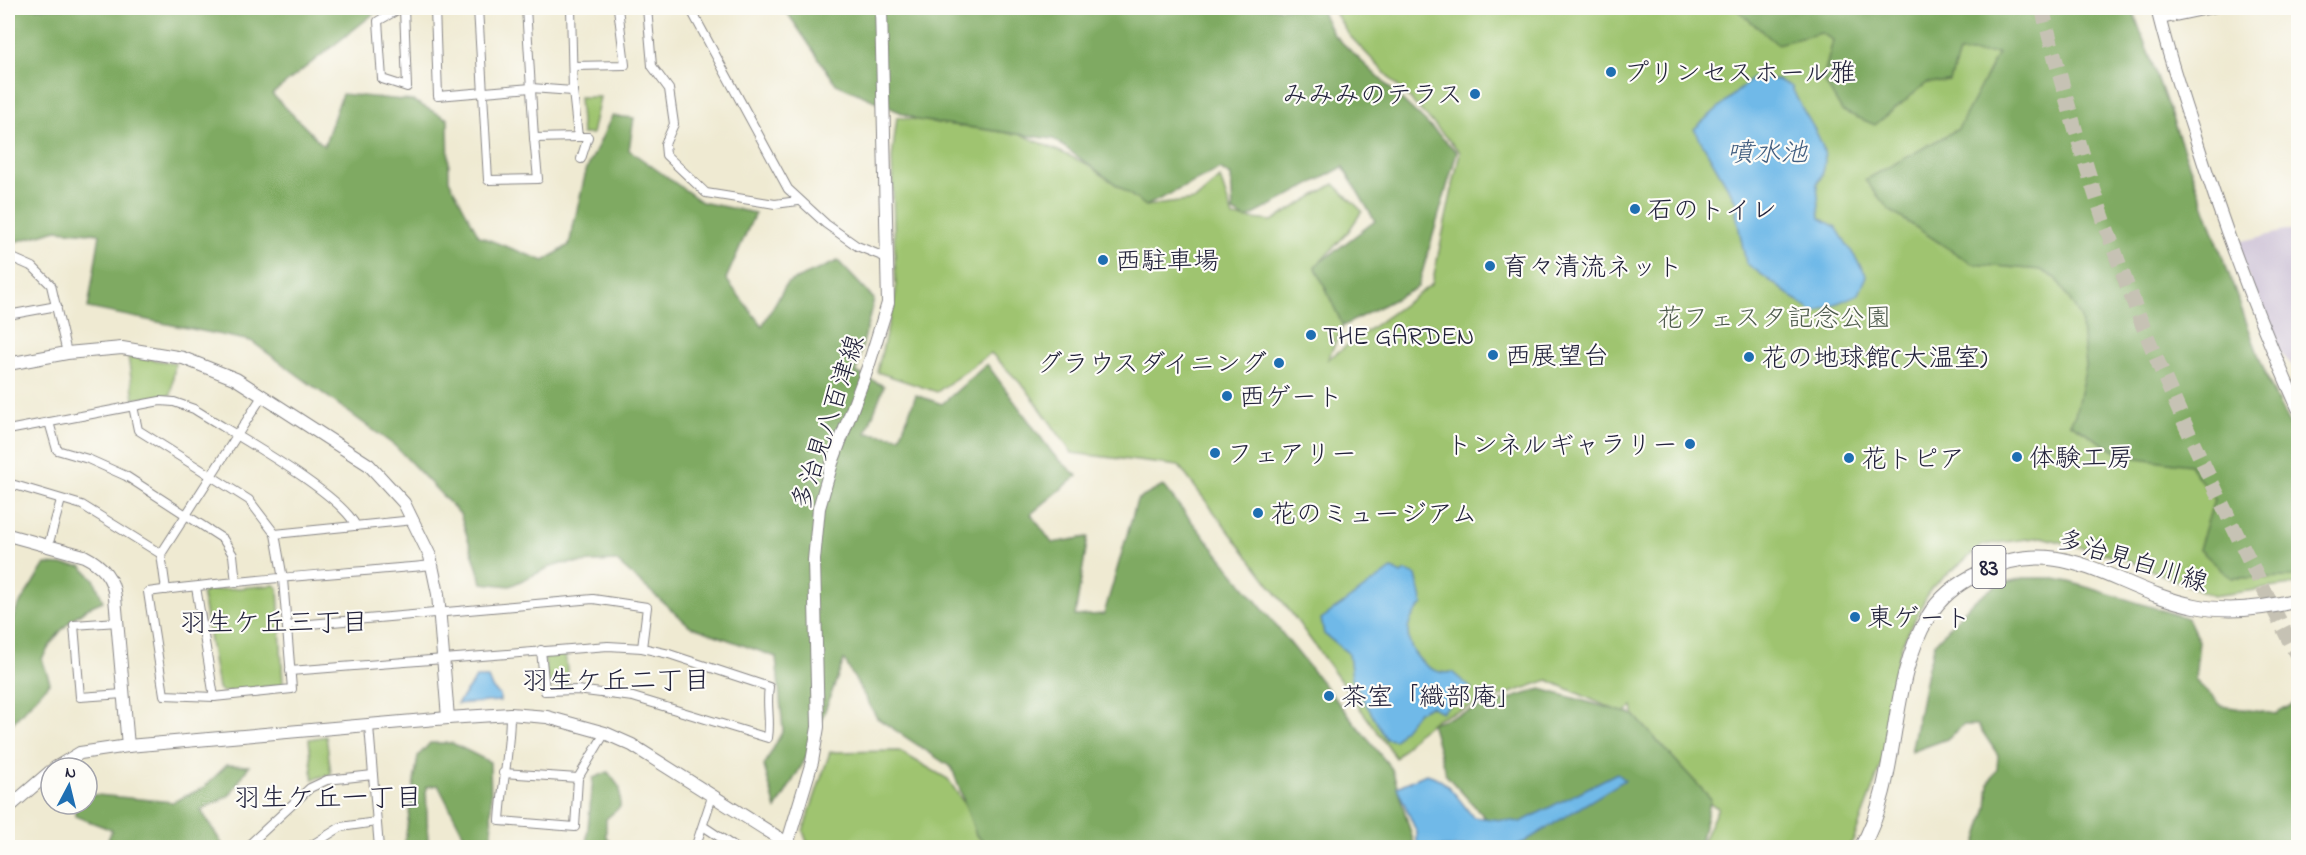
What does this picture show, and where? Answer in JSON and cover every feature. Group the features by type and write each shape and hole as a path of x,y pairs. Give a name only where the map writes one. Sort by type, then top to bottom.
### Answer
{"main road":[{"name":"多治見白川線","path":"1861,848 1871,830 1886,782 1905,672 1928,617 1947,593 1967,579 1998,562 2045,557 2063,558 2100,569 2193,606 2268,607 2298,600"}],"street":[{"path":"403,8 407,87 382,79 378,21 403,8"},
{"path":"516,8 435,8 438,96 531,88 573,91"},
{"path":"478,8 481,92 488,180 538,179 526,8"},
{"path":"571,8 573,91 578,137"},
{"path":"573,66 625,64 618,8"},
{"path":"647,8 652,66 669,89 674,124 665,144 666,155 706,193 775,204 798,201"},
{"path":"690,8 788,189 798,201 857,246 888,258"},
{"name":"多治見八百津線","path":"789,845 812,762 818,727 814,560 819,508 832,463 868,367 888,303 881,8"},
{"path":"2216,8 2159,14 2229,240 2260,323 2298,408"},
{"path":"534,138 588,137 581,159"},
{"path":"8,256 42,273 51,285 67,353"},
{"path":"8,315 57,306"},
{"path":"8,364 67,353 122,348 159,353 208,367 262,395 369,465 398,493 414,520 433,565 445,658 448,718"},
{"path":"166,590 161,554 262,395"},
{"path":"8,430 160,401 174,402 194,409 321,489 351,515 356,526"},
{"path":"133,406 138,430 249,500 275,534 283,579 292,689 214,697 164,694 148,592 236,583 283,579 433,565"},
{"path":"49,422 57,450 106,466 223,539 233,555 236,583"},
{"path":"8,483 82,505 161,554"},
{"path":"48,546 62,500"},
{"path":"275,534 414,520"},
{"path":"8,535 84,556 103,569 114,590 128,746"},
{"path":"196,587 214,697"},
{"path":"287,626 593,599 646,606 642,648"},
{"path":"118,622 74,625 80,697 123,694"},
{"path":"290,671 581,646 642,648 669,654 769,687 766,705 769,715 768,738 633,697 577,690 544,692 540,650"},
{"path":"75,756 80,753 128,746 448,718 510,714 548,717 605,733 632,745 789,845"},
{"path":"510,714 500,821 575,827 578,778 605,733"},
{"path":"369,726 379,848"},
{"path":"503,773 578,778"},
{"path":"258,848 252,842 310,788 327,780 373,775"},
{"path":"8,808 39,781"},
{"path":"695,848 712,797"},
{"path":"307,848 341,827 376,822"},
{"path":"703,826 736,848"}],"shaded area":[{"path":"2298,228 2298,372 2279,351 2234,243"}],"green space":[{"path":"8,8 381,8 272,94 324,146 342,94 413,101 448,119 449,180 479,236 544,261 569,245 586,171 612,116 634,118 629,150 702,202 755,213 726,279 762,326 787,283 838,261 874,299 856,372 884,386 866,433 900,437 916,395 942,404 987,364 1053,454 1077,476 1031,514 1052,543 1088,537 1075,616 1104,614 1137,500 1163,486 1392,769 1415,847 990,847 976,835 952,768 877,718 844,660 809,753 776,809 764,766 783,730 776,657 690,626 616,561 557,564 510,586 482,583 460,514 395,446 251,341 88,308 100,234 57,230 15,242 8,237"},
{"path":"784,8 1320,8 1333,34 1457,152 1418,287 1343,326 1315,266 1375,221 1343,167 1246,219 1233,212 1231,176 1220,169 1146,206 1053,139 918,120 836,84"},
{"name":"花フェスタ記念公園","path":"1332,8 2132,8 2163,132 2208,246 2298,446 2298,584 2213,596 2127,560 2042,537 1983,545 1931,588 1902,644 1886,706 1891,718 1884,757 1854,839 1848,847 1700,847 1718,808 1664,775 1637,730 1633,706 1624,714 1548,680 1438,718 1416,734 1396,758 1292,614 1179,466 1072,453 1027,390 991,353 937,392 877,372 896,292 892,158 897,117 1023,135 1087,164 1146,206 1195,200 1220,178 1233,217 1272,221 1334,184 1362,211 1348,232 1321,261 1325,287 1343,326 1328,359 1432,284 1460,152 1349,35"},
{"path":"1735,8 2132,8 2269,384 2298,441 2298,577 2231,578 2199,549 2214,500 2190,465 2123,456 2070,423 2075,415 2086,366 2081,318 2057,279 2041,270 1972,264 1889,210 1865,180 1958,129 1998,53 1959,53 1950,81 1927,83 1875,125 1842,111 1823,79 1833,40 1821,33 1777,44"},
{"path":"579,97 600,97 592,134 582,134"},
{"path":"128,356 175,363 171,395 134,399"},
{"path":"45,564 81,566 94,579 103,601 75,617 53,641 42,659 50,682 8,728 8,632 17,608"},
{"path":"2024,578 2050,578 2070,582 2188,618 2199,641 2195,680 2222,706 2276,714 2298,701 2298,847 1975,847 1987,807 1989,783 1997,769 1998,755 1978,725 1963,725 1947,739 1911,752 1935,643 1971,603 1998,584"},
{"path":"274,585 278,588 283,685 223,692 218,688 202,594 205,591"},
{"path":"565,653 569,686 552,687 547,682 544,657 548,654"},
{"path":"1541,689 1634,715 1711,799 1699,847 1512,847 1446,775 1431,723"},
{"path":"326,736 331,774 313,779 309,739"},
{"path":"430,743 452,743 490,762 492,841 502,847 470,847 438,785 426,787 428,842 422,847 404,847 418,756"},
{"path":"899,751 948,779 993,847 815,847 807,842 803,831 830,752"},
{"path":"227,765 249,766 230,795 201,810 224,847 105,847 112,830 75,816 99,816 99,795 173,802 203,788"},
{"path":"608,772 620,788 620,807 606,819 606,837 615,847 586,847 593,778"}],"water":[{"name":"噴水池","path":"1754,77 1778,80 1792,87 1823,147 1825,159 1817,184 1820,218 1836,227 1867,276 1859,294 1814,313 1746,263 1736,214 1737,203 1694,129"},
{"path":"1392,569 1401,574 1406,571 1416,575 1423,604 1412,617 1408,628 1412,648 1417,657 1433,670 1452,672 1472,689 1457,697 1442,712 1430,706 1418,712 1395,740 1386,739 1352,679 1349,654 1324,634 1321,619"},
{"path":"476,678 488,678 492,688 500,695 500,701 457,704"},
{"path":"1617,773 1625,780 1516,847 1417,847 1417,833 1397,787 1426,774 1446,785 1473,817 1521,822"}],"tunnel":[{"path":"2042,8 2085,161 2109,236 2137,311 2194,443 2298,658"}],"place":[{"name":"プリンセスホール雅","path":"1611,72"},
{"name":"みみみのテラス","path":"1475,94"},
{"name":"石のトイレ","path":"1635,209"},
{"name":"西駐車場","path":"1103,260"},
{"name":"育々清流ネット","path":"1490,266"},
{"name":"THE GARDEN","path":"1311,335"},
{"name":"西展望台","path":"1493,355"},
{"name":"花の地球館(大温室)","path":"1749,357"},
{"name":"グラウスダイニング","path":"1279,363"},
{"name":"西ゲート","path":"1227,396"},
{"name":"トンネルギャラリー","path":"1690,444"},
{"name":"フェアリー","path":"1215,453"},
{"name":"体験工房","path":"2017,457"},
{"name":"花トピア","path":"1849,458"},
{"name":"花のミュージアム","path":"1258,513"},
{"name":"東ゲート","path":"1855,617"},
{"name":"茶室「織部庵」","path":"1329,696"}],"district":[{"name":"羽生ケ丘三丁目","path":"274,622"},
{"name":"羽生ケ丘二丁目","path":"616,680"},
{"name":"羽生ケ丘一丁目","path":"328,797"}]}
